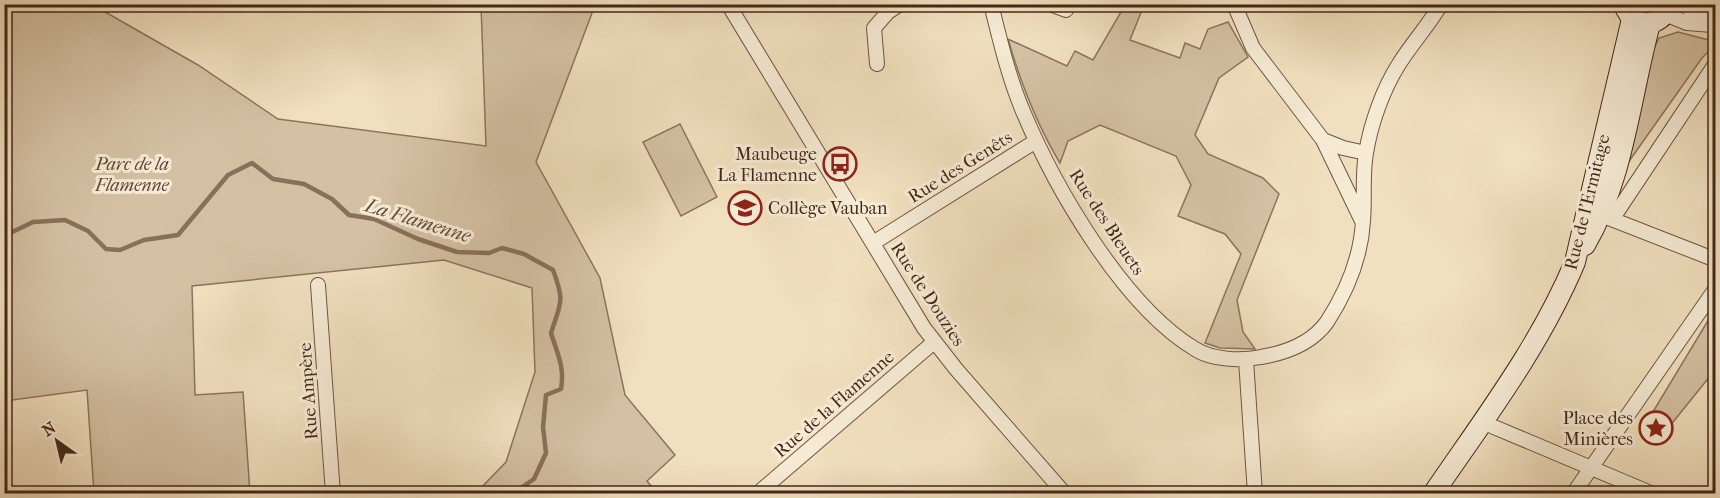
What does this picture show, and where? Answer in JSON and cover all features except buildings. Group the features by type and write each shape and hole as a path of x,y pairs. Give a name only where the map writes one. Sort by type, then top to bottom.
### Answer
{"main road":[{"path":"1575,262 1607,217 1654,12"},
{"name":"Rue de l'Ermitage","path":"1433,494 1521,366 1561,295 1575,262 1654,12"}],"street":[{"path":"877,64 874,28 888,12 900,4"},
{"name":"Rue des Bleuets","path":"992,4 1011,78 1036,141 1092,239 1136,297 1167,329 1196,350 1246,360 1274,355 1302,344 1325,325 1353,273 1363,223 1366,153 1378,110 1399,64 1441,4"},
{"path":"1050,4 1066,10 1068,4"},
{"path":"1234,4 1253,48 1323,140 1363,223"},
{"name":"Rue de Douzies","path":"733,7 934,342 1065,494"},
{"path":"1654,12 1687,23 1714,26"},
{"path":"1654,12 1714,26"},
{"path":"1716,63 1607,217 1716,260"},
{"path":"1323,140 1343,148 1366,153"},
{"name":"Rue des Genêts","path":"873,243 1036,141"},
{"path":"1337,165 1352,171 1365,170"},
{"name":"Rue Ampère","path":"318,285 333,494"},
{"path":"1573,494 1716,288"},
{"name":"Rue de la Flamenne","path":"757,494 934,342"},
{"path":"1246,360 1255,494"},
{"path":"1482,422 1653,494"}],"green space":[{"name":"Parc de la Flamenne","path":"5,4 93,5 198,65 278,119 486,146 481,5 595,5 536,162 600,278 625,395 675,455 647,481 657,493 476,493 506,462 535,372 532,288 444,260 192,286 195,395 243,392 250,493 94,493 87,390 5,401"},
{"path":"1125,5 1144,5 1130,40 1180,58 1185,43 1200,49 1208,29 1228,22 1248,57 1219,78 1195,135 1208,154 1263,178 1279,194 1237,300 1243,332 1255,349 1220,348 1205,343 1241,254 1225,234 1178,216 1191,185 1176,156 1100,125 1068,141 1060,163 1036,118 1024,87 1008,39 1067,66 1075,51 1093,60"},
{"path":"1678,32 1713,41 1712,48 1702,58 1625,167 1650,56 1659,38"},
{"path":"680,124 717,197 681,216 643,142"},
{"path":"1715,309 1715,370 1661,437 1645,425"}],"waterway":[{"name":"La Flamenne","path":"4,236 33,222 65,220 88,231 106,249 120,250 144,240 178,235 228,175 252,163 273,179 304,184 332,199 349,215 374,219 418,239 457,252 489,253 502,248 524,254 553,270 557,281 560,302 551,333 560,360 562,381 561,389 546,395 543,427 546,453 534,479 512,494"},
{"name":"La Flamenne","path":"482,494 510,494"}],"place":[{"name":"Maubeuge La Flamenne","path":"840,164"},
{"name":"Collège Vauban","path":"745,208"},
{"name":"Place des Minières","path":"1656,428"}]}
